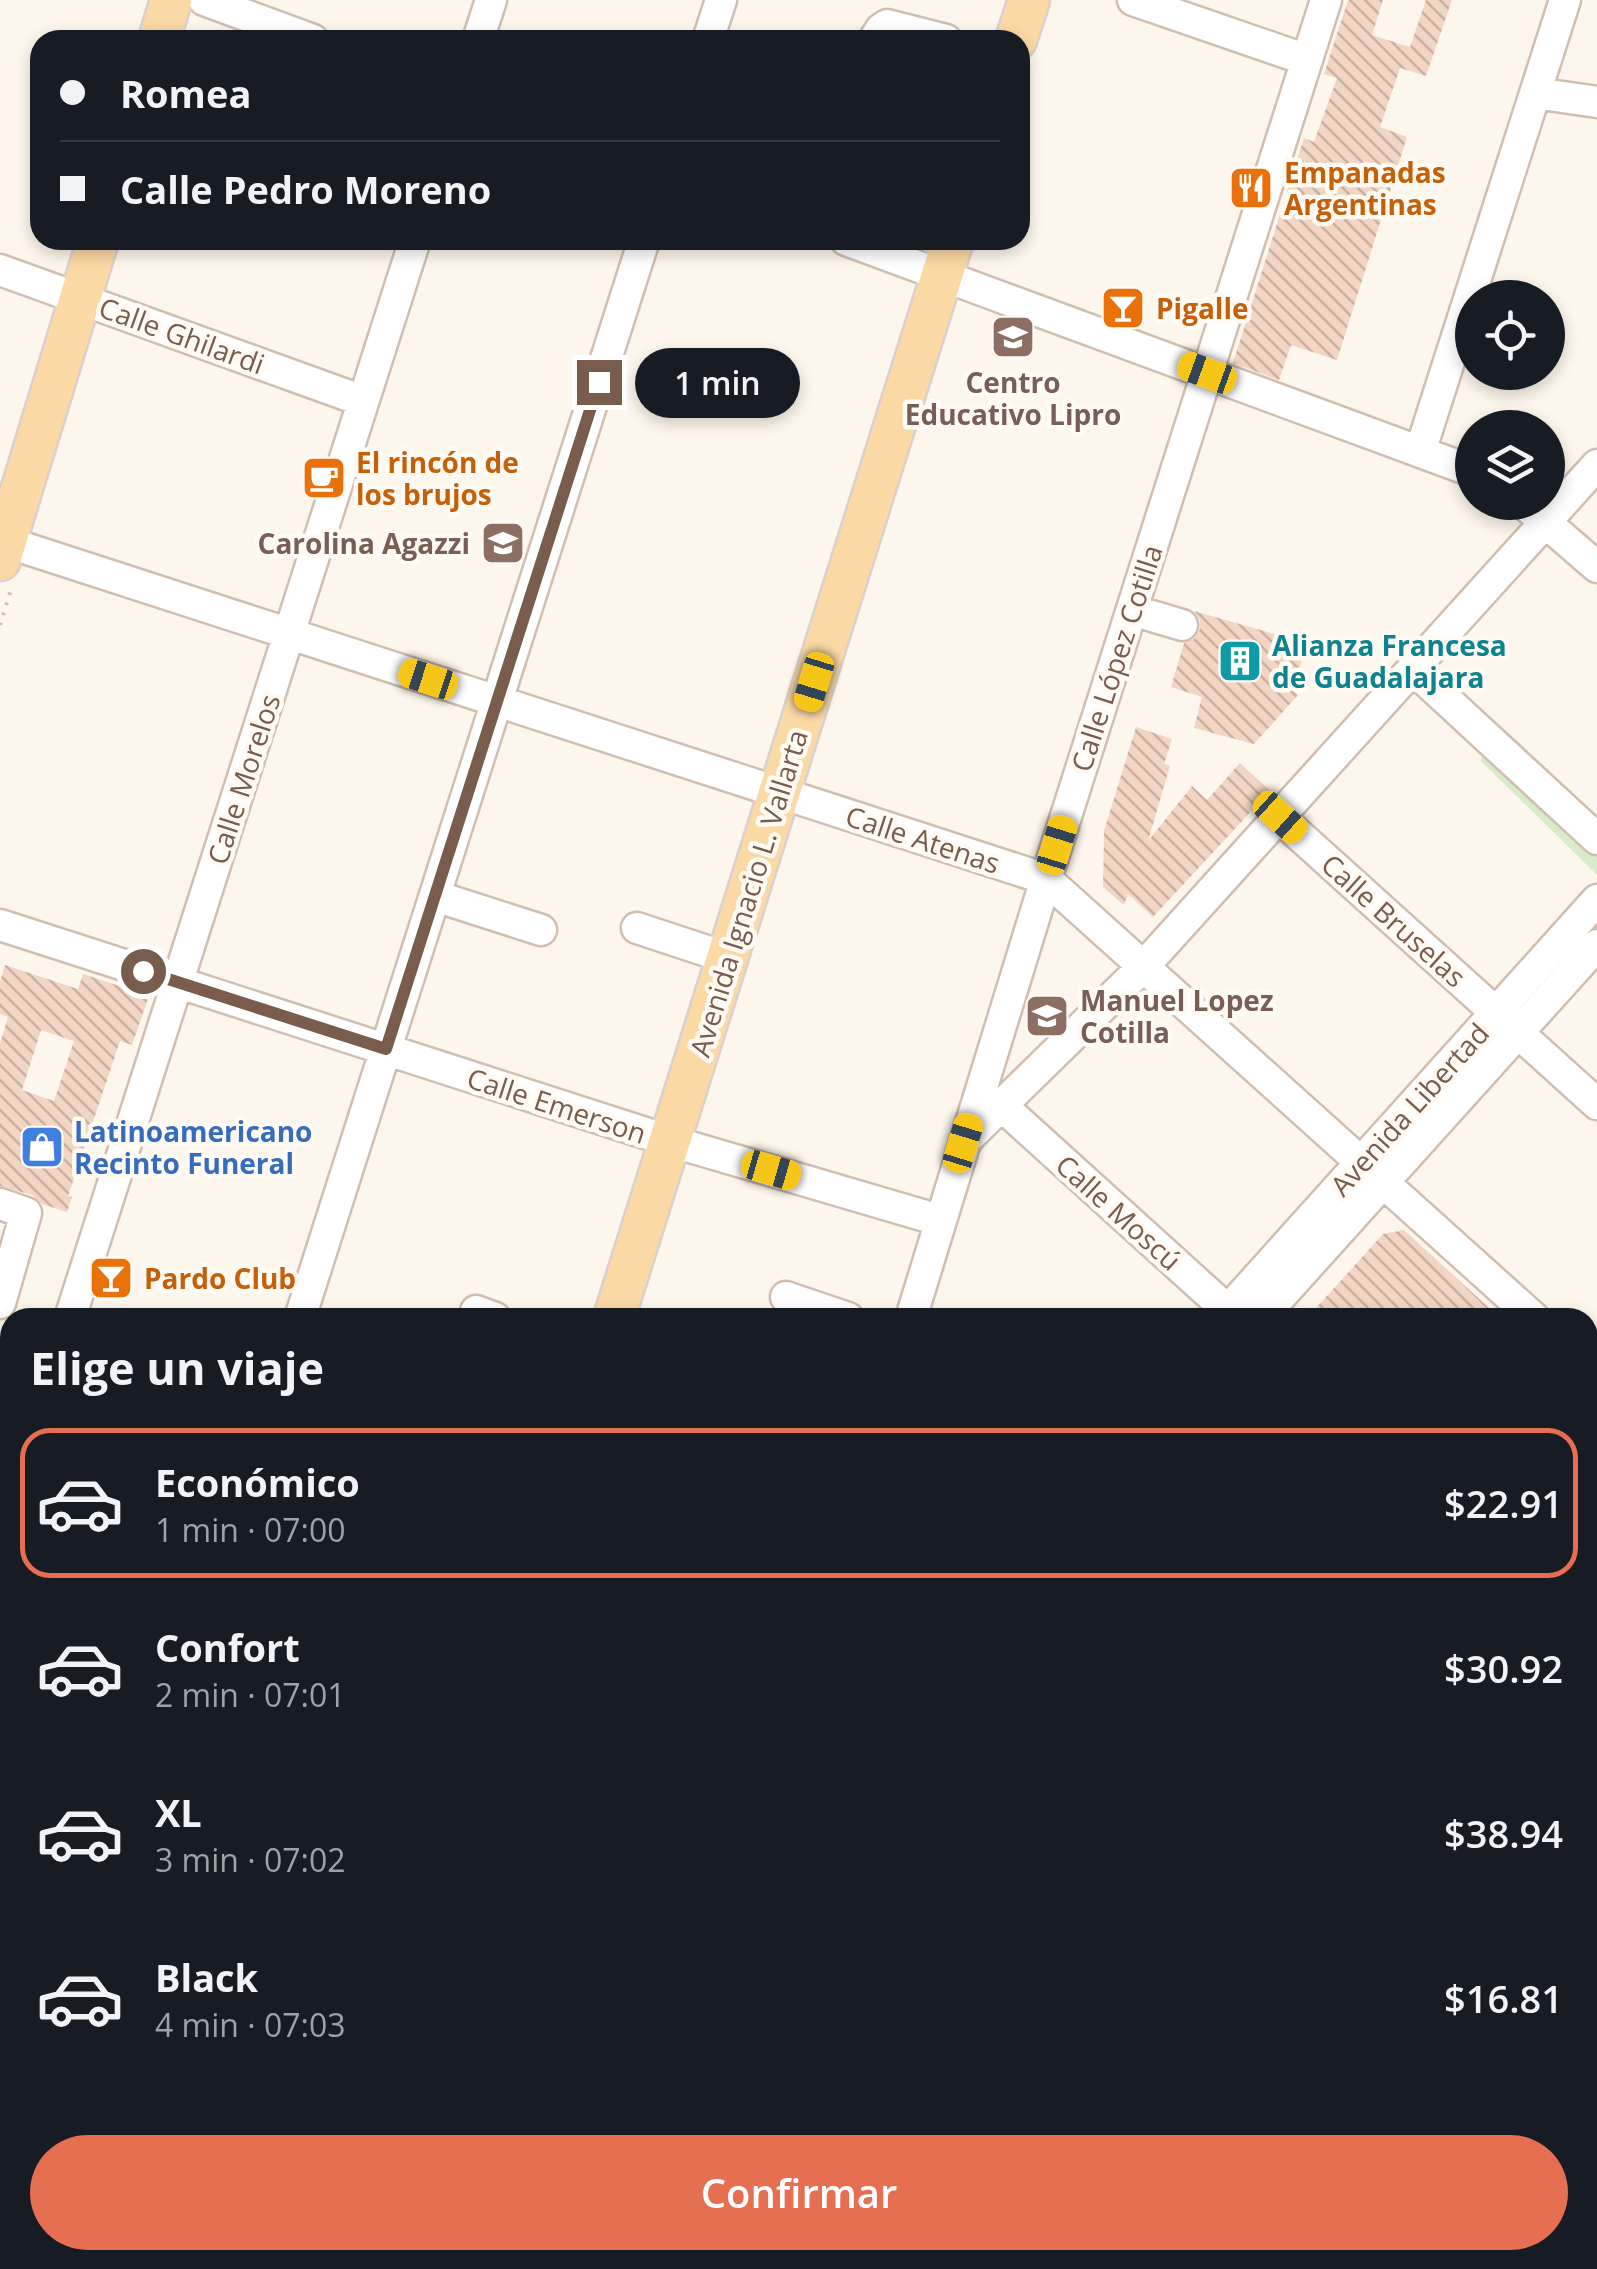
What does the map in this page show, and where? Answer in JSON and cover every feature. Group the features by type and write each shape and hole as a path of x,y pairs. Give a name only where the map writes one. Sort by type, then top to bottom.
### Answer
{"main road":[{"path":"161,30 171,0"},
{"path":"1019,30 1029,0"},
{"path":"2,547 95,250"},
{"name":"Avenida Ignacio L. Vallarta","path":"617,1308 948,258"}],"street":[{"path":"204,0 286,30"},
{"path":"481,30 491,0"},
{"path":"711,30 721,0"},
{"path":"1133,0 1307,60"},
{"name":"Calle López Cotilla","path":"923,1308 939,1220 1326,0"},
{"path":"1420,452 1565,0"},
{"path":"879,30 887,25 907,30"},
{"path":"1535,94 1597,102"},
{"name":"Calle Morelos","path":"73,1308 411,250"},
{"path":"303,1308 641,250"},
{"path":"903,250 948,258 1207,373 1455,465"},
{"name":"Calle Ghilardi","path":"0,270 363,401"},
{"path":"963,1143 1144,966 1597,466"},
{"path":"1544,520 1597,567"},
{"name":"Calle Atenas","path":"2,547 289,634 1046,879 1523,1308"},
{"path":"1132,610 1182,624"},
{"path":"1414,670 1597,839"},
{"name":"Calle Bruselas","path":"1280,817 1597,1104"},
{"path":"435,896 541,930"},
{"name":"Avenida Libertad","path":"1235,1308 1372,1172 1507,1022 1597,900"},
{"path":"637,928 728,958"},
{"name":"Calle Emerson","path":"2,932 178,982 670,1141 939,1220"},
{"name":"Avenida Libertad","path":"1507,1022 1597,945"},
{"name":"Calle Moscú","path":"1002,1106 1220,1308"},
{"name":"Avenida Libertad","path":"1270,1308 1372,1172"},
{"path":"0,1204 26,1213 6,1260 0,1303"},
{"path":"786,1297 818,1308"}],"green space":[{"path":"1503,728 1597,815 1597,875 1480,760"}],"building":[{"path":"1348,0 1383,0 1372,35 1410,47 1426,0 1452,0 1426,76 1400,68 1380,127 1407,137 1337,360 1291,345 1279,380 1233,363 1304,138 1314,142 1337,78 1324,74"},
{"name":"Alianza Francesa de Guadalajara","path":"1194,611 1306,643 1294,691 1298,695 1254,744 1194,728 1202,697 1171,687 1184,643 1194,639 1200,629"},
{"path":"1136,727 1172,739 1164,764 1170,766 1148,841 1192,786 1207,800 1240,763 1270,791 1153,917 1128,894 1124,905 1103,887 1104,831"},
{"path":"5,965 78,989 83,974 149,996 132,1045 120,1041 68,1196 72,1197 67,1212 42,1204 32,1195 0,1186 0,1043 8,1017 0,1014 0,982","holes":["41,1030 74,1041 54,1101 22,1090"]},
{"path":"1404,1230 1489,1308 1316,1308 1383,1234"}],"place":[{"name":"Empanadas Argentinas","path":"1251,188"},
{"name":"Pigalle","path":"1123,308"},
{"name":"Centro Educativo Lipro","path":"1013,337"},
{"name":"El rincón de los brujos","path":"324,478"},
{"name":"Carolina Agazzi","path":"503,543"},
{"name":"Alianza Francesa de Guadalajara","path":"1240,661"},
{"name":"Manuel Lopez Cotilla","path":"1047,1016"},
{"name":"Latinoamericano Recinto Funeral","path":"42,1147"},
{"name":"Pardo Club","path":"111,1278"}],"route":[{"path":"143,971 386,1049 599,382"}]}
